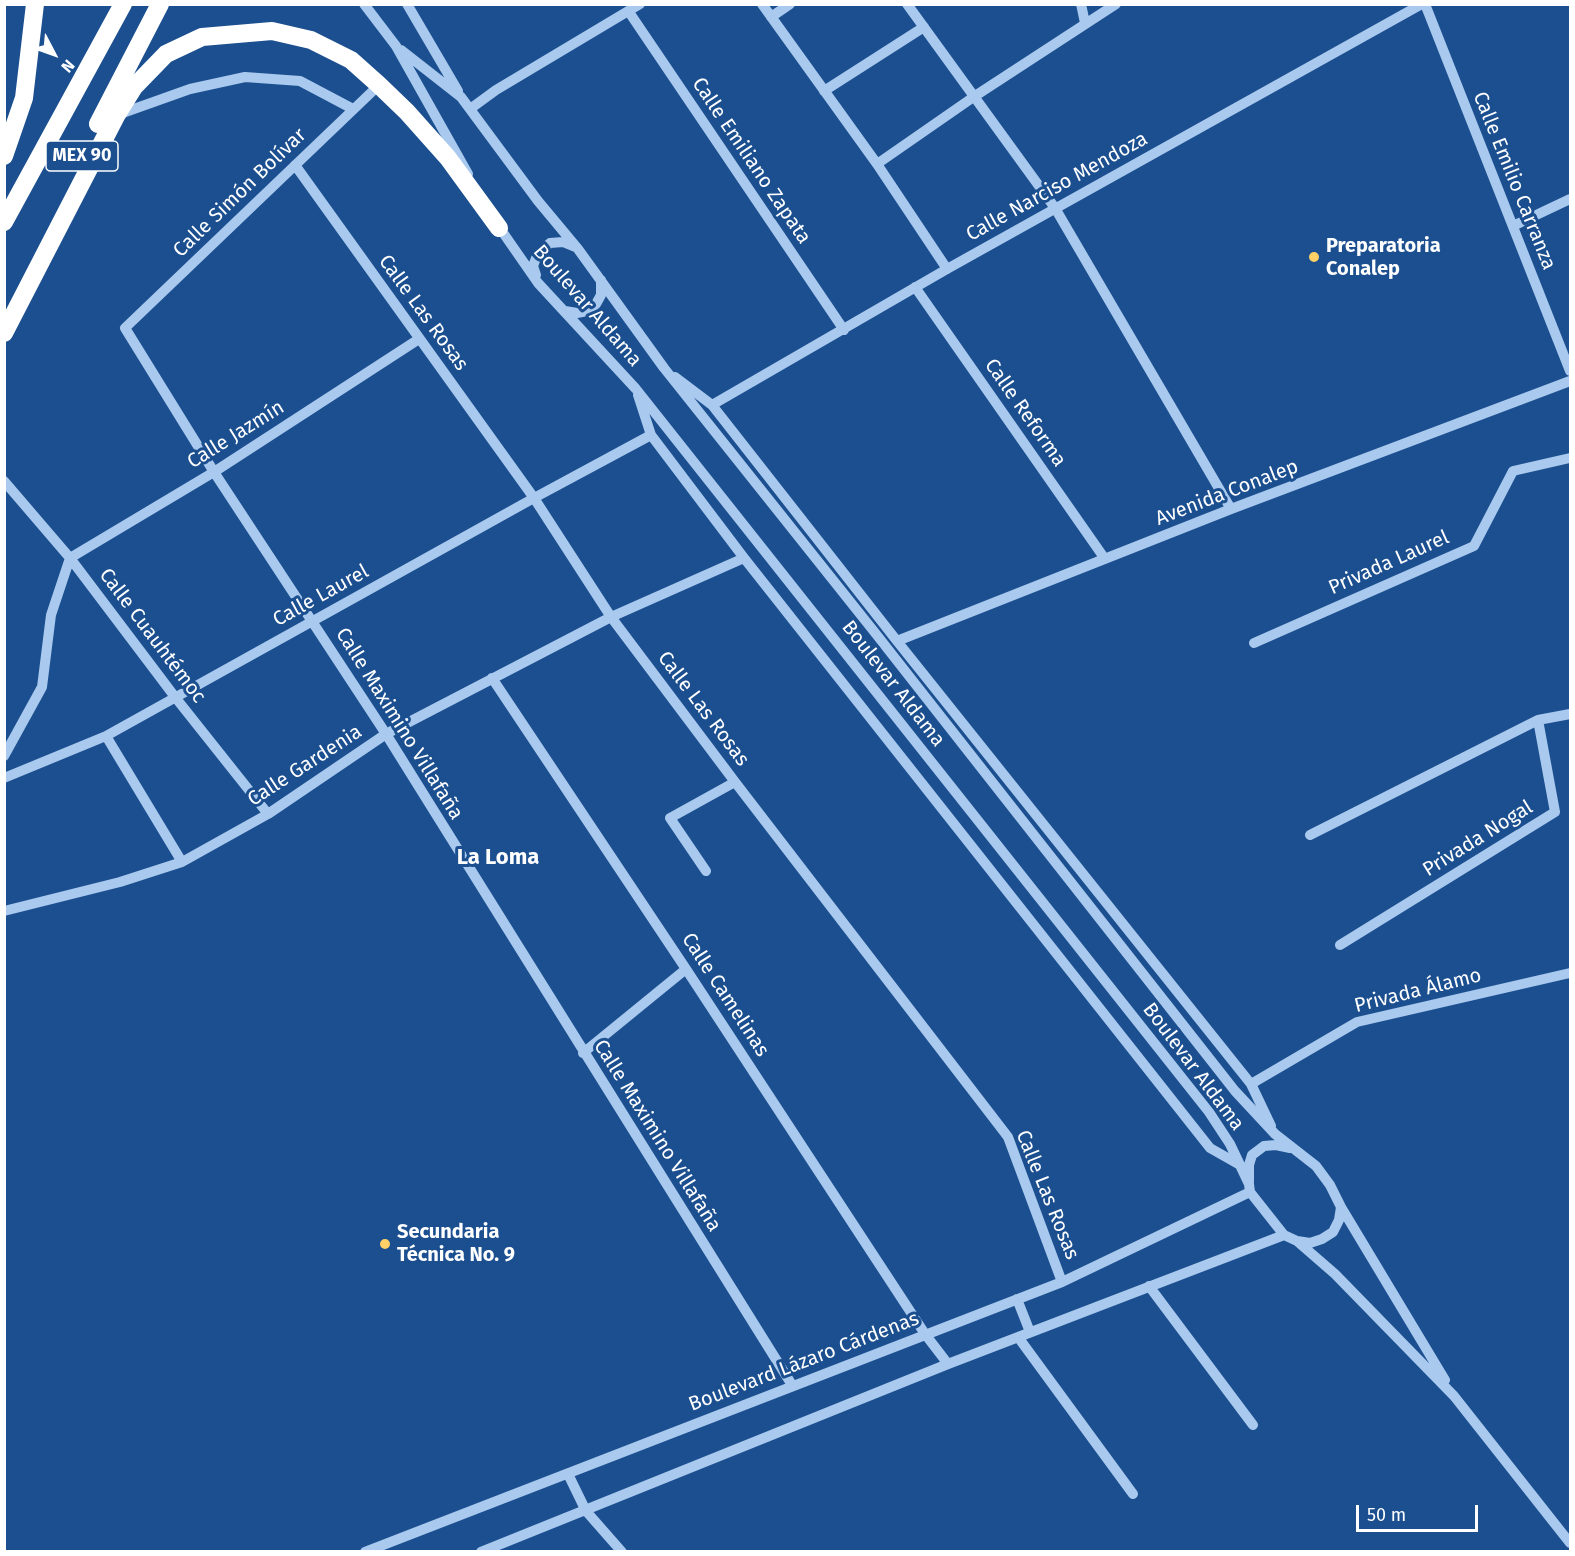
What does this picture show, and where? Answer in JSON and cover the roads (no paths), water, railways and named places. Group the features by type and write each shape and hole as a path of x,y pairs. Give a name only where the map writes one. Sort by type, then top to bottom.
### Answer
{"highway":[{"path":"4,156 24,98 35,4"},
{"name":"MEX 90","path":"4,222 123,4"},
{"name":"MEX 90","path":"4,307 160,4"},
{"path":"4,333 116,116 134,87 166,54 202,37 272,31 311,40 351,60 379,85 448,158 499,228"}],"street":[{"path":"364,4 396,46"},
{"path":"407,4 461,97"},
{"path":"470,109 496,90 640,4"},
{"path":"762,4 877,164 947,269"},
{"path":"771,17 790,4"},
{"path":"908,4 1055,208 1232,509"},
{"path":"1081,4 1085,23"},
{"path":"877,164 975,96 1116,4"},
{"name":"Calle Narciso Mendoza","path":"712,405 1055,208 1423,4"},
{"name":"Calle Emilio Carranza","path":"1423,4 1570,371"},
{"name":"Calle Emiliano Zapata","path":"628,12 844,330"},
{"path":"824,91 924,27"},
{"name":"Boulevar Aldama","path":"396,46 461,97 538,201 578,249 664,368 1235,1091 1275,1134 1316,1166 1330,1185 1454,1396"},
{"name":"Boulevar Aldama","path":"396,46 499,228 538,284 636,389 1209,1112 1230,1144 1249,1188 1284,1234 1297,1241 1335,1274 1454,1396"},
{"path":"116,116 190,89 245,77 300,81 353,109"},
{"name":"Calle Simón Bolívar","path":"125,328 379,85"},
{"name":"Calle Las Rosas","path":"295,165 534,498 611,617 1008,1137 1062,1282"},
{"path":"1513,226 1570,199"},
{"path":"538,284 533,266 538,253 550,243 563,242 578,249"},
{"path":"564,310 577,313 587,311 596,304 602,295 601,280"},
{"name":"Calle Reforma","path":"915,287 1105,559"},
{"name":"Calle Maximino Villafaña","path":"125,328 214,472 386,734 792,1386"},
{"name":"Calle Jazmín","path":"70,558 214,472 419,339"},
{"name":"Boulevar Aldama","path":"664,368 712,405 897,641 1251,1084 1275,1134"},
{"name":"Avenida Conalep","path":"897,641 1232,509 1570,381"},
{"path":"636,389 651,435 744,558 1210,1148 1240,1165"},
{"name":"Calle Laurel","path":"4,778 106,736 651,435"},
{"name":"Privada Laurel","path":"1254,643 1474,546 1513,471 1570,458"},
{"name":"Calle Cuauhtémoc","path":"4,481 70,558 175,697 268,814"},
{"path":"4,756 42,687 51,615 70,558"},
{"name":"Calle Gardenia","path":"4,911 120,882 182,862 268,814 386,734 611,617 744,558"},
{"name":"Calle Camelinas","path":"492,678 687,969 925,1334 948,1364"},
{"path":"1310,835 1538,720 1570,714"},
{"name":"Privada Nogal","path":"1340,945 1555,812 1538,720"},
{"path":"106,736 182,862"},
{"path":"706,871 670,818 735,782"},
{"path":"583,1053 687,969"},
{"name":"Privada Álamo","path":"1251,1084 1357,1022 1570,973"},
{"path":"1249,1188 1249,1165 1252,1155 1264,1146 1276,1145 1293,1149"},
{"name":"Boulevard Lázaro Cárdenas","path":"365,1551 1062,1282 1249,1188"},
{"path":"1297,1241 1310,1243 1323,1239 1333,1232 1339,1220 1341,1207"},
{"path":"487,1550 948,1364 1284,1234"},
{"path":"1149,1287 1253,1425"},
{"path":"1017,1299 1030,1332"},
{"path":"1018,1337 1133,1494"},
{"path":"1454,1396 1570,1543"},
{"path":"568,1474 586,1511 622,1551"}],"place":[{"name":"Preparatoria Conalep","path":"1314,257"},
{"name":"Secundaria Técnica No. 9","path":"385,1244"}],"district":[{"name":"La Loma","path":"498,858"}]}
